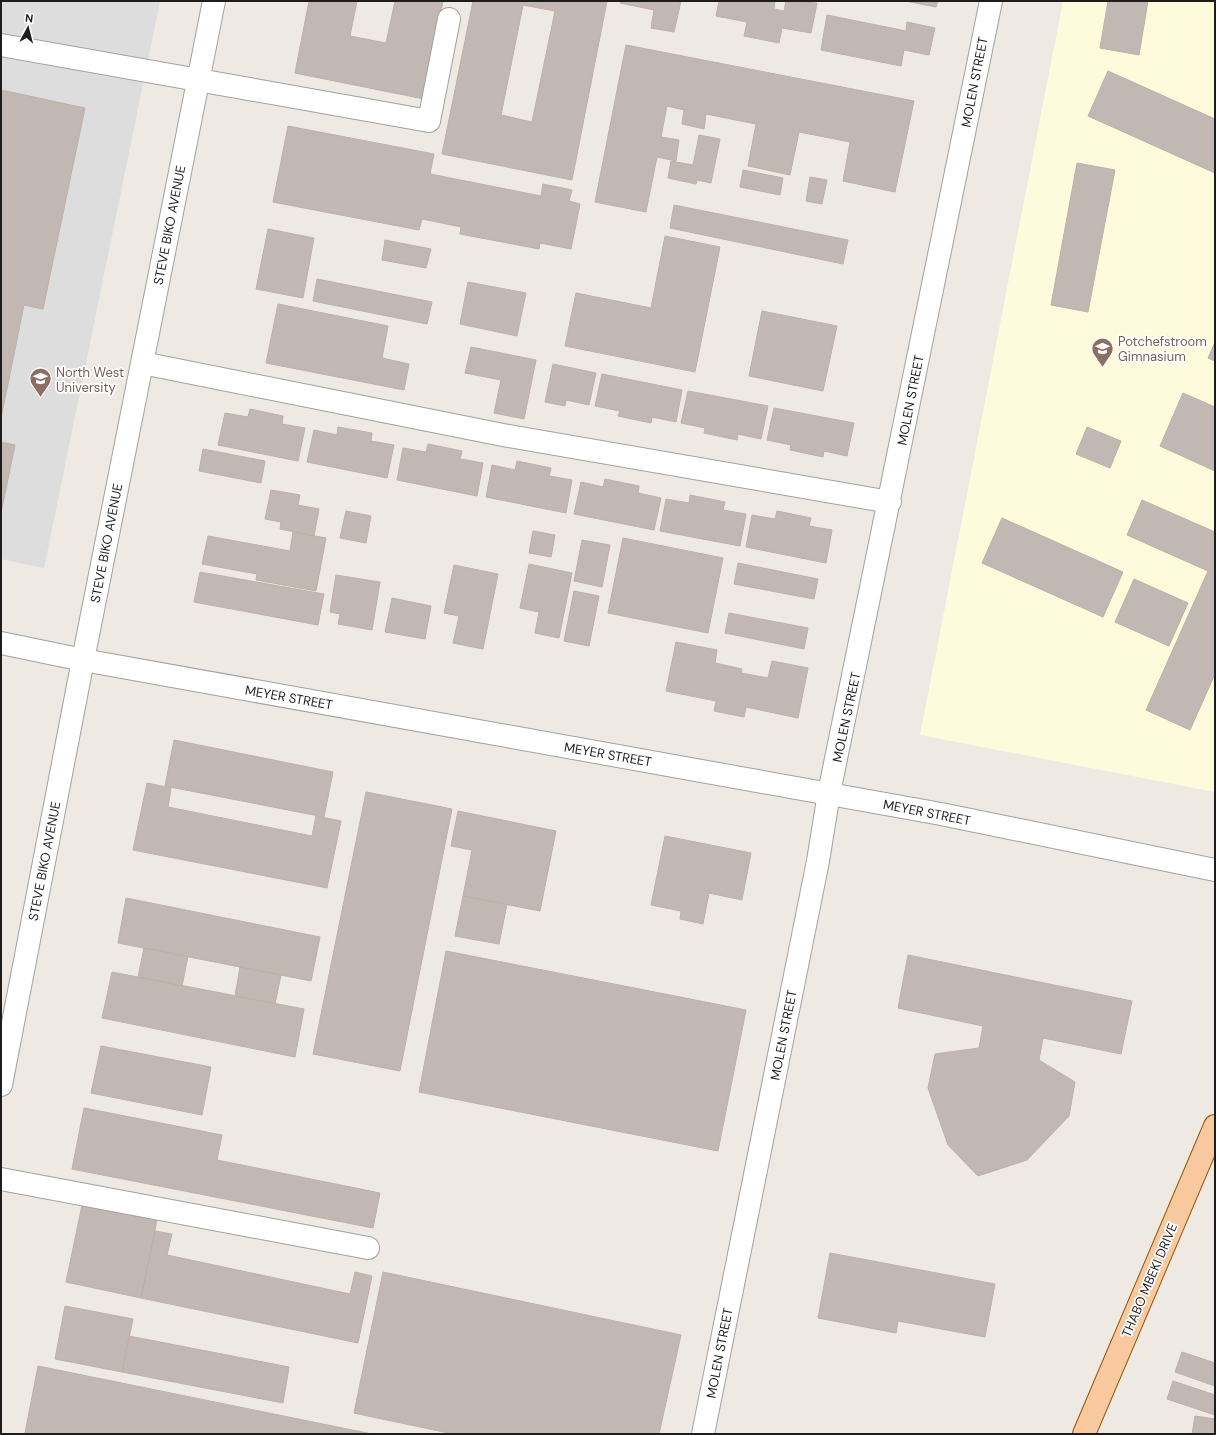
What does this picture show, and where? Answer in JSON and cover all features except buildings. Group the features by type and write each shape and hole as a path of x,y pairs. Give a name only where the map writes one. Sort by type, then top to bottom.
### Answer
{"main road":[{"name":"THABO MBEKI DRIVE","path":"1084,1434 1215,1126"}],"street":[{"name":"STEVE BIKO AVENUE","path":"1,1085 4,1048 214,1"},
{"name":"MOLEN STREET","path":"703,1434 815,876 829,793 890,502 991,1"},
{"path":"1,45 429,122 449,19"},
{"path":"142,363 503,435 890,502"},
{"name":"MEYER STREET","path":"1,643 83,660 829,793 1096,845 1215,870"},
{"path":"1,1179 368,1248"}],"shaded area":[{"name":"North West University","path":"1,1 160,1 44,568 1,559"},
{"name":"Potchefstroom Gimnasium","path":"1063,1 1215,1 1215,792 920,735"}],"place":[{"name":"Potchefstroom Gimnasium","path":"1103,368"},
{"name":"North West University","path":"41,398"}]}
